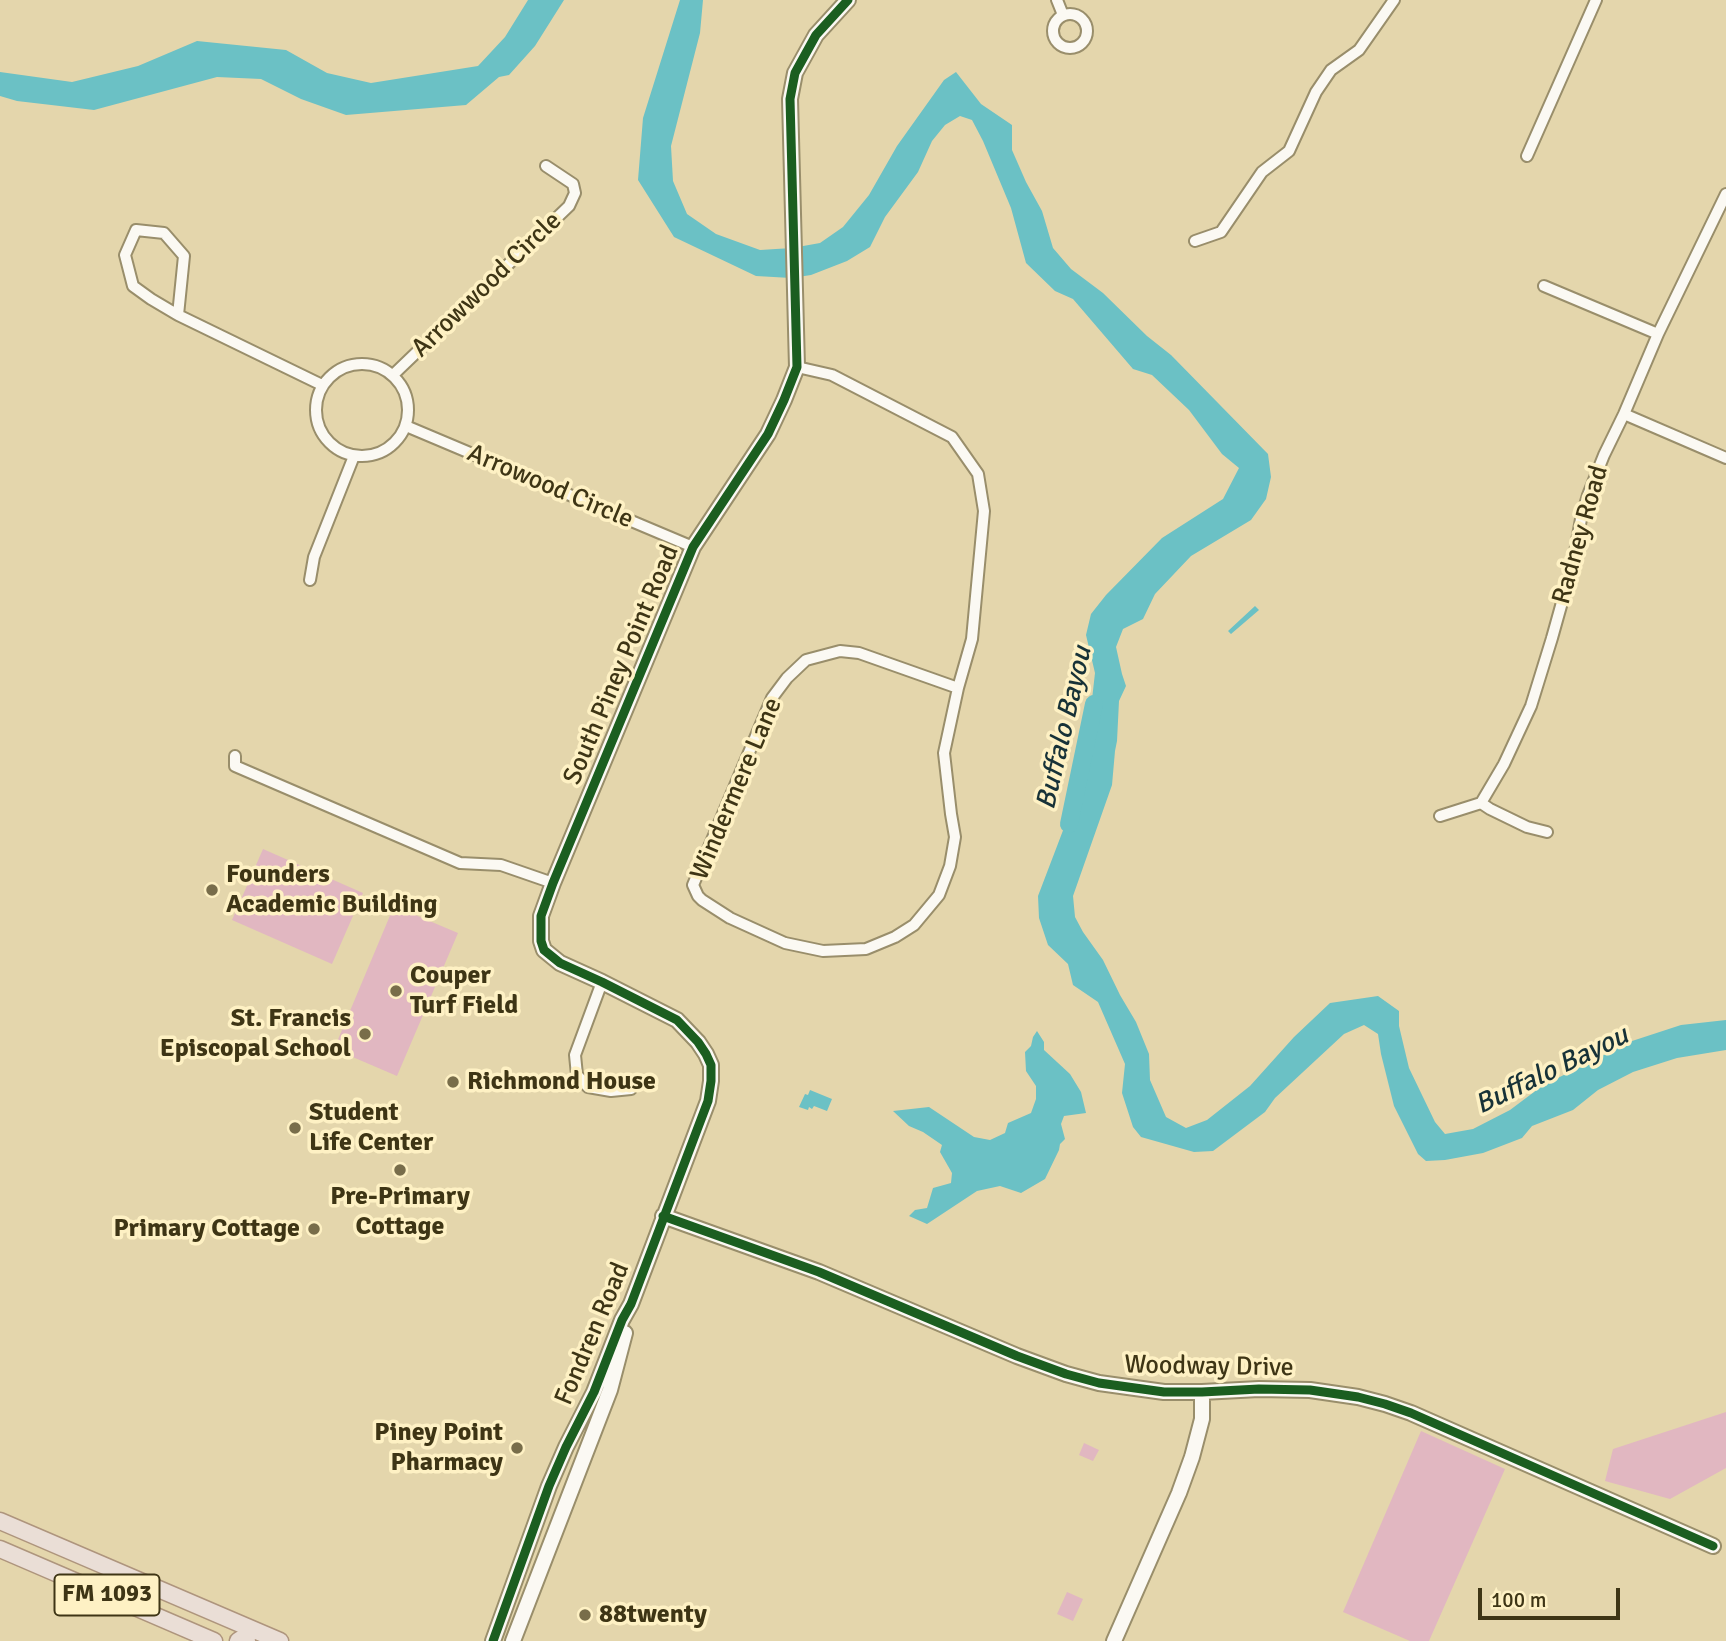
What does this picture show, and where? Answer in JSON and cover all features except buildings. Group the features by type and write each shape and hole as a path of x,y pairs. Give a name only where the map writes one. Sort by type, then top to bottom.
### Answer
{"main road":[{"name":"FM 1093","path":"0,1521 280,1641"},
{"name":"FM 1093","path":"0,1549 214,1641"},
{"path":"125,1602 140,1593 172,1604 200,1606"},
{"path":"238,1641 247,1641"}],"street":[{"name":"South Piney Point Road","path":"698,1042 677,1020 560,964 544,950 541,941 541,916 693,547 768,434 785,400 797,366 790,99 795,73 816,34 848,0"},
{"path":"1057,0 1063,15"},
{"path":"1195,241 1221,232 1262,172 1289,151 1316,92 1331,70 1359,50 1394,0"},
{"path":"1527,156 1596,0"},
{"name":"Arrowwood Circle","path":"394,374 569,206 575,193 573,184 546,166"},
{"name":"Radney Road","path":"1481,803 1504,764 1531,706 1571,569 1581,519 1604,455 1658,334 1726,194"},
{"path":"178,315 184,256 164,233 136,230 125,255 133,286 178,315 322,386"},
{"path":"1544,286 1658,334"},
{"path":"354,363 379,366 394,374 406,393 409,412 406,426 397,442 382,452 369,456 354,456 342,452 323,435 316,417 316,402 322,386 334,372 354,363"},
{"name":"Windermere Lane","path":"797,366 832,375 952,437 978,474 984,511 972,639 944,753 955,838 950,866 939,895 914,925 895,937 866,949 823,951 785,943 730,918 698,896 693,885 694,879 772,698 787,678 806,660 840,651 859,653 958,688"},
{"path":"1624,414 1726,458"},
{"name":"Arrowood Circle","path":"406,426 693,547"},
{"path":"310,580 313,557 354,456"},
{"path":"235,756 235,766 460,863 501,865 553,883"},
{"path":"1440,816 1481,803 1519,824 1547,832"},
{"path":"602,982 575,1055 577,1074 588,1087 611,1091 631,1089"},
{"name":"Fondren Road","path":"493,1641 549,1486 594,1392 631,1304 708,1101 710,1065 698,1042"},
{"name":"Woodway Drive","path":"663,1216 819,1272 1017,1356 1098,1383 1164,1392 1310,1390 1385,1404 1713,1546"},
{"name":"Fondren Road","path":"513,1641 610,1390 631,1304"},
{"path":"1114,1641 1192,1457 1202,1419 1202,1392"}],"shaded area":[{"path":"263,849 363,893 332,964 232,920"},
{"name":"Couper Turf Field","path":"394,906 458,933 397,1076 334,1049"},
{"path":"1726,1412 1726,1468 1670,1499 1605,1481 1613,1449"},
{"path":"1421,1431 1505,1469 1429,1641 1410,1641 1343,1612"},
{"path":"1084,1443 1099,1450 1093,1461 1079,1455"},
{"path":"1067,1592 1083,1599 1073,1621 1057,1614"}],"water":[{"path":"528,0 564,0 535,46 509,75 499,77 466,105 346,115 301,99 261,79 217,77 94,110 17,101 0,96 0,72 72,82 138,66 197,41 286,50 327,73 371,83 478,66 505,37"},
{"path":"680,0 703,0 700,33 671,146 673,181 687,214 716,234 760,250 820,243 843,227 869,195 897,146 944,80 956,72 981,104 1012,125 1012,150 1042,211 1053,248 1071,269 1103,293 1147,336 1171,355 1268,454 1271,477 1266,499 1251,520 1191,556 1155,594 1143,619 1123,629 1116,647 1126,686 1119,701 1112,785 1073,896 1075,917 1103,960 1136,1022 1149,1054 1150,1080 1166,1117 1186,1128 1207,1120 1250,1086 1294,1037 1330,1003 1378,996 1399,1011 1399,1026 1409,1068 1435,1122 1445,1134 1473,1129 1510,1110 1542,1086 1629,1042 1681,1025 1726,1020 1726,1050 1677,1058 1633,1072 1598,1090 1573,1110 1532,1126 1522,1138 1483,1153 1426,1161 1418,1154 1394,1106 1378,1034 1364,1025 1344,1034 1275,1098 1265,1112 1213,1151 1194,1152 1141,1137 1133,1127 1122,1093 1125,1064 1098,1002 1073,985 1068,964 1048,945 1039,918 1038,896 1083,778 1095,673 1086,635 1091,614 1162,538 1223,499 1239,468 1222,454 1189,410 1152,375 1133,369 1073,299 1055,291 1026,263 1011,208 972,120 960,116 945,125 932,141 918,172 885,217 870,247 847,261 811,275 791,278 756,276 674,237 638,180 643,118"},
{"path":"1255,606 1259,610 1231,634 1228,631"},
{"path":"1037,1031 1044,1042 1044,1050 1070,1074 1081,1092 1086,1113 1064,1116 1061,1124 1065,1139 1060,1144 1045,1179 1021,1193 1000,1186 977,1191 927,1224 909,1216 915,1210 927,1208 933,1188 951,1183 952,1173 940,1152 942,1145 909,1126 893,1111 929,1107 974,1137 990,1140 1005,1133 1008,1123 1031,1113 1036,1099 1036,1086 1026,1071 1025,1052 1031,1046"},
{"path":"810,1090 832,1099 827,1111 814,1106 808,1110 799,1107"}],"waterway":[{"name":"Buffalo Bayou","path":"1069,824 1094,704"}],"cycle path":[{"path":"493,1641 549,1486 594,1392 631,1304 708,1101 711,1081 711,1065 706,1054 677,1020 560,963 544,950 541,941 541,916 693,547 768,434 797,367 790,99 795,73 816,35 848,0"},
{"path":"663,1216 819,1272 1017,1356 1099,1383 1164,1392 1310,1390 1385,1404 1713,1546"}],"place":[{"name":"Founders Academic Building","path":"212,890"},
{"name":"Couper Turf Field","path":"396,991"},
{"name":"St. Francis Episcopal School","path":"365,1034"},
{"name":"Richmond House","path":"453,1082"},
{"name":"Student Life Center","path":"295,1128"},
{"name":"Pre-Primary Cottage","path":"400,1170"},
{"name":"Primary Cottage","path":"314,1229"},
{"name":"Piney Point Pharmacy","path":"517,1448"},
{"name":"88twenty","path":"585,1615"}]}
